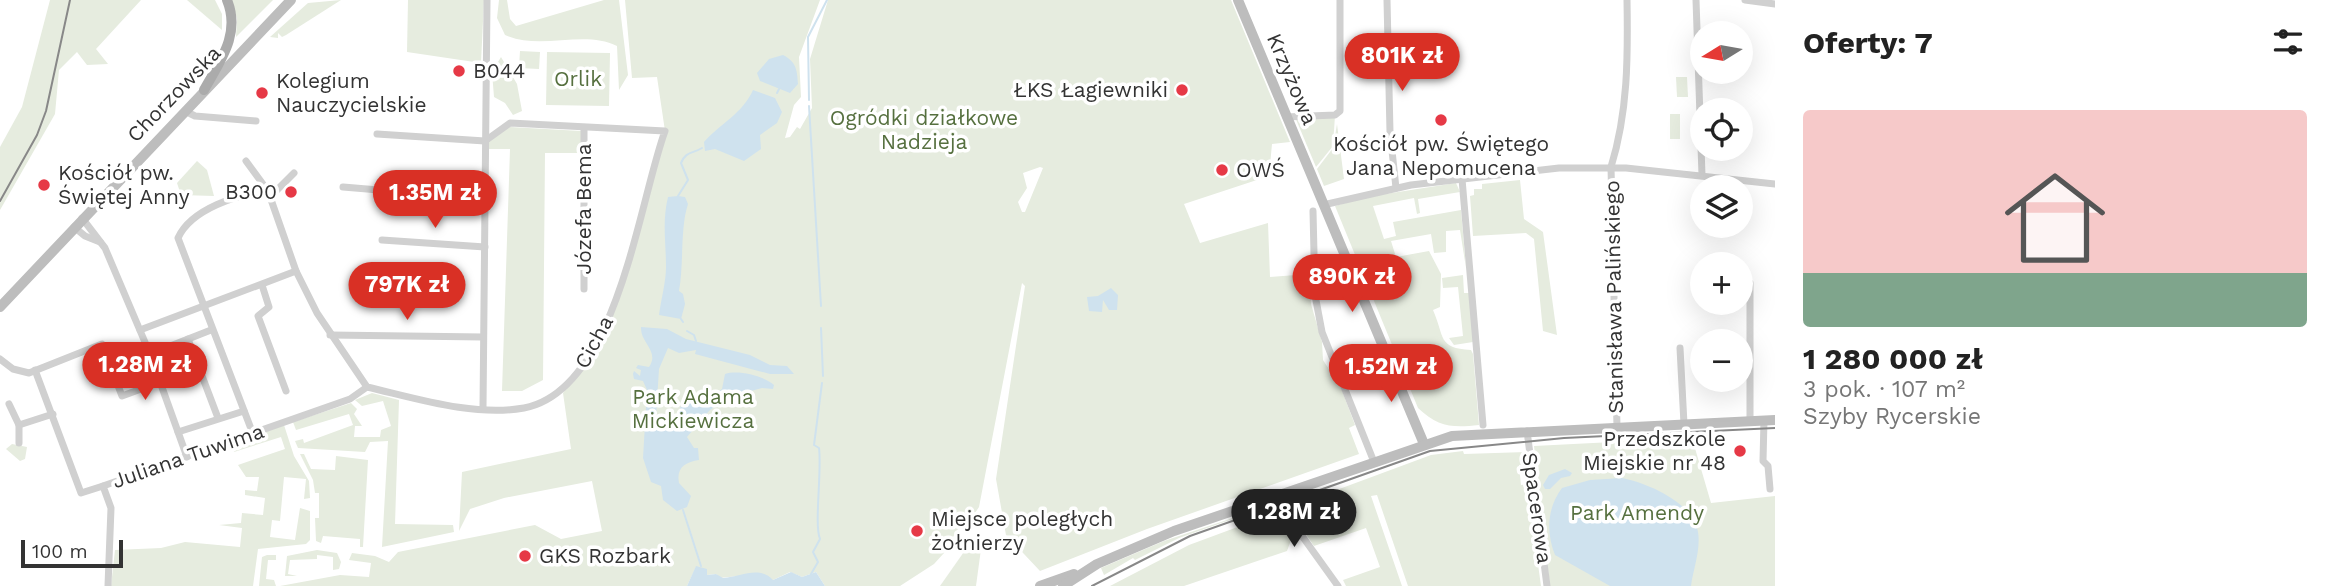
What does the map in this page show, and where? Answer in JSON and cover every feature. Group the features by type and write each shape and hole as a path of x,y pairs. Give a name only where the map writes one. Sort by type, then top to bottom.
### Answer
{"main road":[{"path":"204,90 231,39 232,12 227,0"},
{"name":"Chorzowska","path":"0,307 291,0"},
{"name":"Krzyżowa","path":"1238,0 1286,117 1318,208 1424,444"},
{"path":"1040,586 1087,569 1174,531 1424,444 1468,434 1770,420"},
{"path":"1063,586 1087,569"}],"street":[{"path":"483,408 487,0"},
{"path":"1286,117 1335,115 1339,111 1340,0"},
{"path":"1387,0 1390,132 1396,188"},
{"name":"Stanisława Palińskiego","path":"1618,427 1611,167 1619,141 1628,83 1627,0"},
{"path":"1318,208 1396,188 1559,169 1611,167 1702,175 1696,0"},
{"path":"1745,0 1775,4"},
{"path":"185,111 195,117 256,121"},
{"name":"Cicha","path":"367,387 434,403 483,408 523,408 554,396 571,382 582,368 613,309 665,131 510,124 485,141"},
{"name":"Józefa Bema","path":"584,129 584,289"},
{"path":"377,134 485,141"},
{"path":"246,161 269,194 296,271 330,335 367,387"},
{"path":"253,434 178,242 179,235 202,213 219,204 269,194 294,173"},
{"path":"1462,179 1483,425"},
{"path":"1753,181 1775,184"},
{"path":"343,187 486,199"},
{"name":"Krzyżowa","path":"1318,208 1315,295 1322,332 1374,462"},
{"path":"78,222 85,236 101,243"},
{"path":"78,222 101,243 140,330 187,457"},
{"path":"382,240 485,247"},
{"path":"140,330 296,271"},
{"path":"262,285 269,307 258,316 286,391"},
{"path":"1750,421 1751,315"},
{"path":"149,354 211,330"},
{"path":"330,335 483,337"},
{"path":"188,339 218,418"},
{"path":"0,359 22,373 102,344 122,396 160,382"},
{"path":"1679,348 1684,424"},
{"path":"36,370 81,493 103,485"},
{"name":"Juliana Tuwima","path":"108,586 111,517 103,485 350,399 367,387"},
{"path":"9,404 19,443"},
{"path":"178,432 244,411"},
{"path":"16,424 53,414"},
{"path":"1770,420 1763,461 1772,466 1770,489"},
{"name":"Spacerowa","path":"1527,431 1547,586"},
{"path":"1277,496 1287,515 1338,586"}],"green space":[{"path":"50,0 141,0 96,49 108,64 87,65 77,52 59,70 55,114 0,210 0,147 22,107"},
{"path":"187,0 215,0 222,14 222,30"},
{"path":"231,0 273,0 236,37 237,18"},
{"path":"341,0 286,35 282,37 278,33 278,38 270,37 308,3"},
{"path":"408,0 484,0 481,63 407,52"},
{"path":"499,0 507,0 510,19 516,26 604,0 619,0 628,75 619,90 617,46 591,39 533,41 505,35 497,18"},
{"path":"625,0 820,0 799,57 801,97 794,105 785,138 790,137 797,127 800,129 812,108 810,59 828,0 1231,0 1290,142 1272,144 1269,176 1184,204 1200,243 1268,223 1270,277 1309,274 1311,304 1322,342 1323,360 1341,388 1355,425 1349,428 1359,454 1147,529 1040,571 1006,535 996,479 1025,286 1022,283 979,507 969,522 957,530 944,553 934,564 900,586 825,586 816,572 802,577 790,572 773,580 739,576 719,578 716,574 707,575 696,567 687,586 280,586 340,575 369,577 371,563 349,560 352,553 375,556 389,562 398,552 535,525 561,539 602,531 592,481 504,498 470,509 459,531 462,472 571,449 563,393 582,368 613,309 665,131 657,77 632,78","holes":["1043,168 1025,212 1022,212 1018,202 1027,188 1023,173"]},
{"path":"520,51 540,52 539,69 519,68"},
{"name":"Orlik","path":"547,52 610,53 609,106 546,105"},
{"path":"501,57 517,84 522,111 513,115 505,103 494,97 492,72"},
{"path":"1676,77 1687,77 1688,97 1677,97"},
{"path":"1670,114 1680,114 1680,139 1670,139"},
{"path":"1335,115 1333,146 1316,167 1295,117"},
{"path":"1337,124 1344,179 1324,186 1317,169 1333,148"},
{"path":"510,127 581,131 581,153 545,153 543,380 522,391 502,391 510,149 488,149 488,135"},
{"path":"197,161 207,170 214,196 181,195 177,183"},
{"path":"1520,180 1524,219 1543,232 1557,335 1543,331 1534,239 1526,233 1473,236 1470,196 1474,195 1474,189 1482,189 1482,184"},
{"path":"1456,183 1460,192 1418,199 1420,213 1417,214 1414,198 1373,206 1384,239 1396,236 1393,222 1461,210 1466,268 1460,230 1446,231 1446,252 1434,253 1431,234 1391,241 1396,257 1429,251 1441,274 1440,307 1433,310 1447,344 1471,350 1473,354 1479,425 1446,425 1432,419 1418,408 1335,206 1366,197"},
{"path":"1463,275 1464,293 1470,293 1473,342 1454,345 1449,338 1463,336 1458,287 1443,288 1442,278"},
{"path":"372,393 399,400 395,524 453,525 454,532 382,547 388,441 370,442 365,452 298,448 295,441 303,439 304,443 353,425 349,414 296,430 293,422 351,403 357,409 354,414 362,426 355,426 354,437 380,437 381,430 391,426 383,401 362,406 355,400"},
{"path":"284,425 294,456 309,481 310,498 304,499 306,479 284,477 280,521 272,520 270,537 295,540 300,508 310,511 310,540 306,544 258,549 253,586 111,586 115,550 161,548 185,542 240,547 242,528 219,525 241,523 242,513 263,515 265,498 245,495 245,490 257,491 259,477 246,477 238,465 285,449 281,437 234,452 230,443"},
{"name":"Park Amendy","path":"1692,438 1711,503 1775,496 1775,586 1550,586 1534,446"},
{"path":"12,444 27,447 25,459 20,461 6,449"},
{"path":"1463,451 1464,454 1527,452 1526,464 1519,465 1521,485 1527,484 1541,586 1408,586 1377,495 1371,496 1402,586 1346,586 1343,580 1380,567 1366,528 1314,546 1288,508 1431,455"},
{"path":"300,454 304,454 311,469 335,470 336,456 368,460 363,547 360,547 360,539 323,536 321,543 316,541 315,518 319,518 319,493 315,493 313,480"},
{"path":"1269,506 1179,538 1135,560 1133,558 1104,575 1101,568 1164,541"},
{"path":"1273,514 1291,540 1287,551 1184,586 1110,586 1189,545"},
{"path":"973,539 981,549 976,586 940,586"},
{"path":"317,550 337,553 341,562 339,569 333,570 333,557 317,555 317,559 290,560 288,574 297,576 285,576 287,556"},
{"path":"276,555 276,560 268,560 266,579 274,580 276,586 259,586 262,557"}],"water":[{"path":"783,55 794,64 797,71 798,84 790,93 760,81 757,73 769,59"},
{"path":"753,90 775,98 782,112 777,123 760,135 761,149 744,161 715,149 705,151 704,142 737,112"},
{"path":"668,197 685,197 688,204 679,291 683,294 685,304 681,319 659,315 666,273 666,206"},
{"path":"1111,288 1118,295 1117,310 1109,310 1103,300 1102,312 1089,311 1087,297 1098,296"},
{"path":"641,327 667,329 686,339 750,355 770,365 787,366 794,374 770,374 695,354 696,350 679,353 668,348 659,369 656,417 660,425 676,422 685,398 690,394 714,393 722,389 725,374 737,372 752,375 774,385 773,389 762,388 725,398 709,411 687,437 694,448 698,448 699,460 686,464 680,470 679,483 691,496 687,507 677,511 663,500 661,486 651,482 643,458 647,390 643,381 634,379 633,374 634,371 640,376 641,370 636,368 638,365 649,367 652,356"},
{"path":"1565,469 1572,473 1570,476 1561,478 1550,489 1545,489 1543,485 1549,475"},
{"path":"1622,478 1644,484 1668,496 1688,512 1694,521 1698,532 1698,545 1691,586 1610,586 1555,555 1549,529 1553,504 1562,488 1590,480"},
{"path":"696,566 707,569 707,575 716,574 723,578 762,573 773,580 791,572 802,577 816,572 825,586 687,586"}],"waterway":[{"path":"809,100 808,37 827,0"},
{"path":"777,93 779,89"},
{"path":"809,106 821,306"},
{"path":"678,196 688,180 681,163 687,155 702,148"},
{"path":"821,328 823,376"},
{"path":"687,331 694,335 696,341"},
{"path":"811,574 818,562 813,552 820,539 820,458 819,448 814,445 822,383"},
{"path":"683,510 701,566"}],"tram line":[{"path":"0,201 37,135 46,111 70,0"},
{"path":"1092,586 1190,536 1430,451 1564,438 1775,428"}],"place":[{"name":"B044","path":"459,71"},
{"name":"ŁKS Łagiewniki","path":"1182,90"},
{"name":"Kolegium Nauczycielskie","path":"262,93"},
{"name":"Kościół pw. Świętego Jana Nepomucena","path":"1441,120"},
{"name":"OWŚ","path":"1222,170"},
{"name":"Kościół pw. Świętej Anny","path":"44,185"},
{"name":"B300","path":"291,192"},
{"name":"Przedszkole Miejskie nr 48","path":"1740,451"},
{"name":"Miejsce poległych żołnierzy","path":"917,531"},
{"name":"GKS Rozbark","path":"525,556"}],"park label":[{"name":"Ogródki działkowe Nadzieja","path":"924,130"},
{"name":"Park Adama Mickiewicza","path":"693,409"}]}
